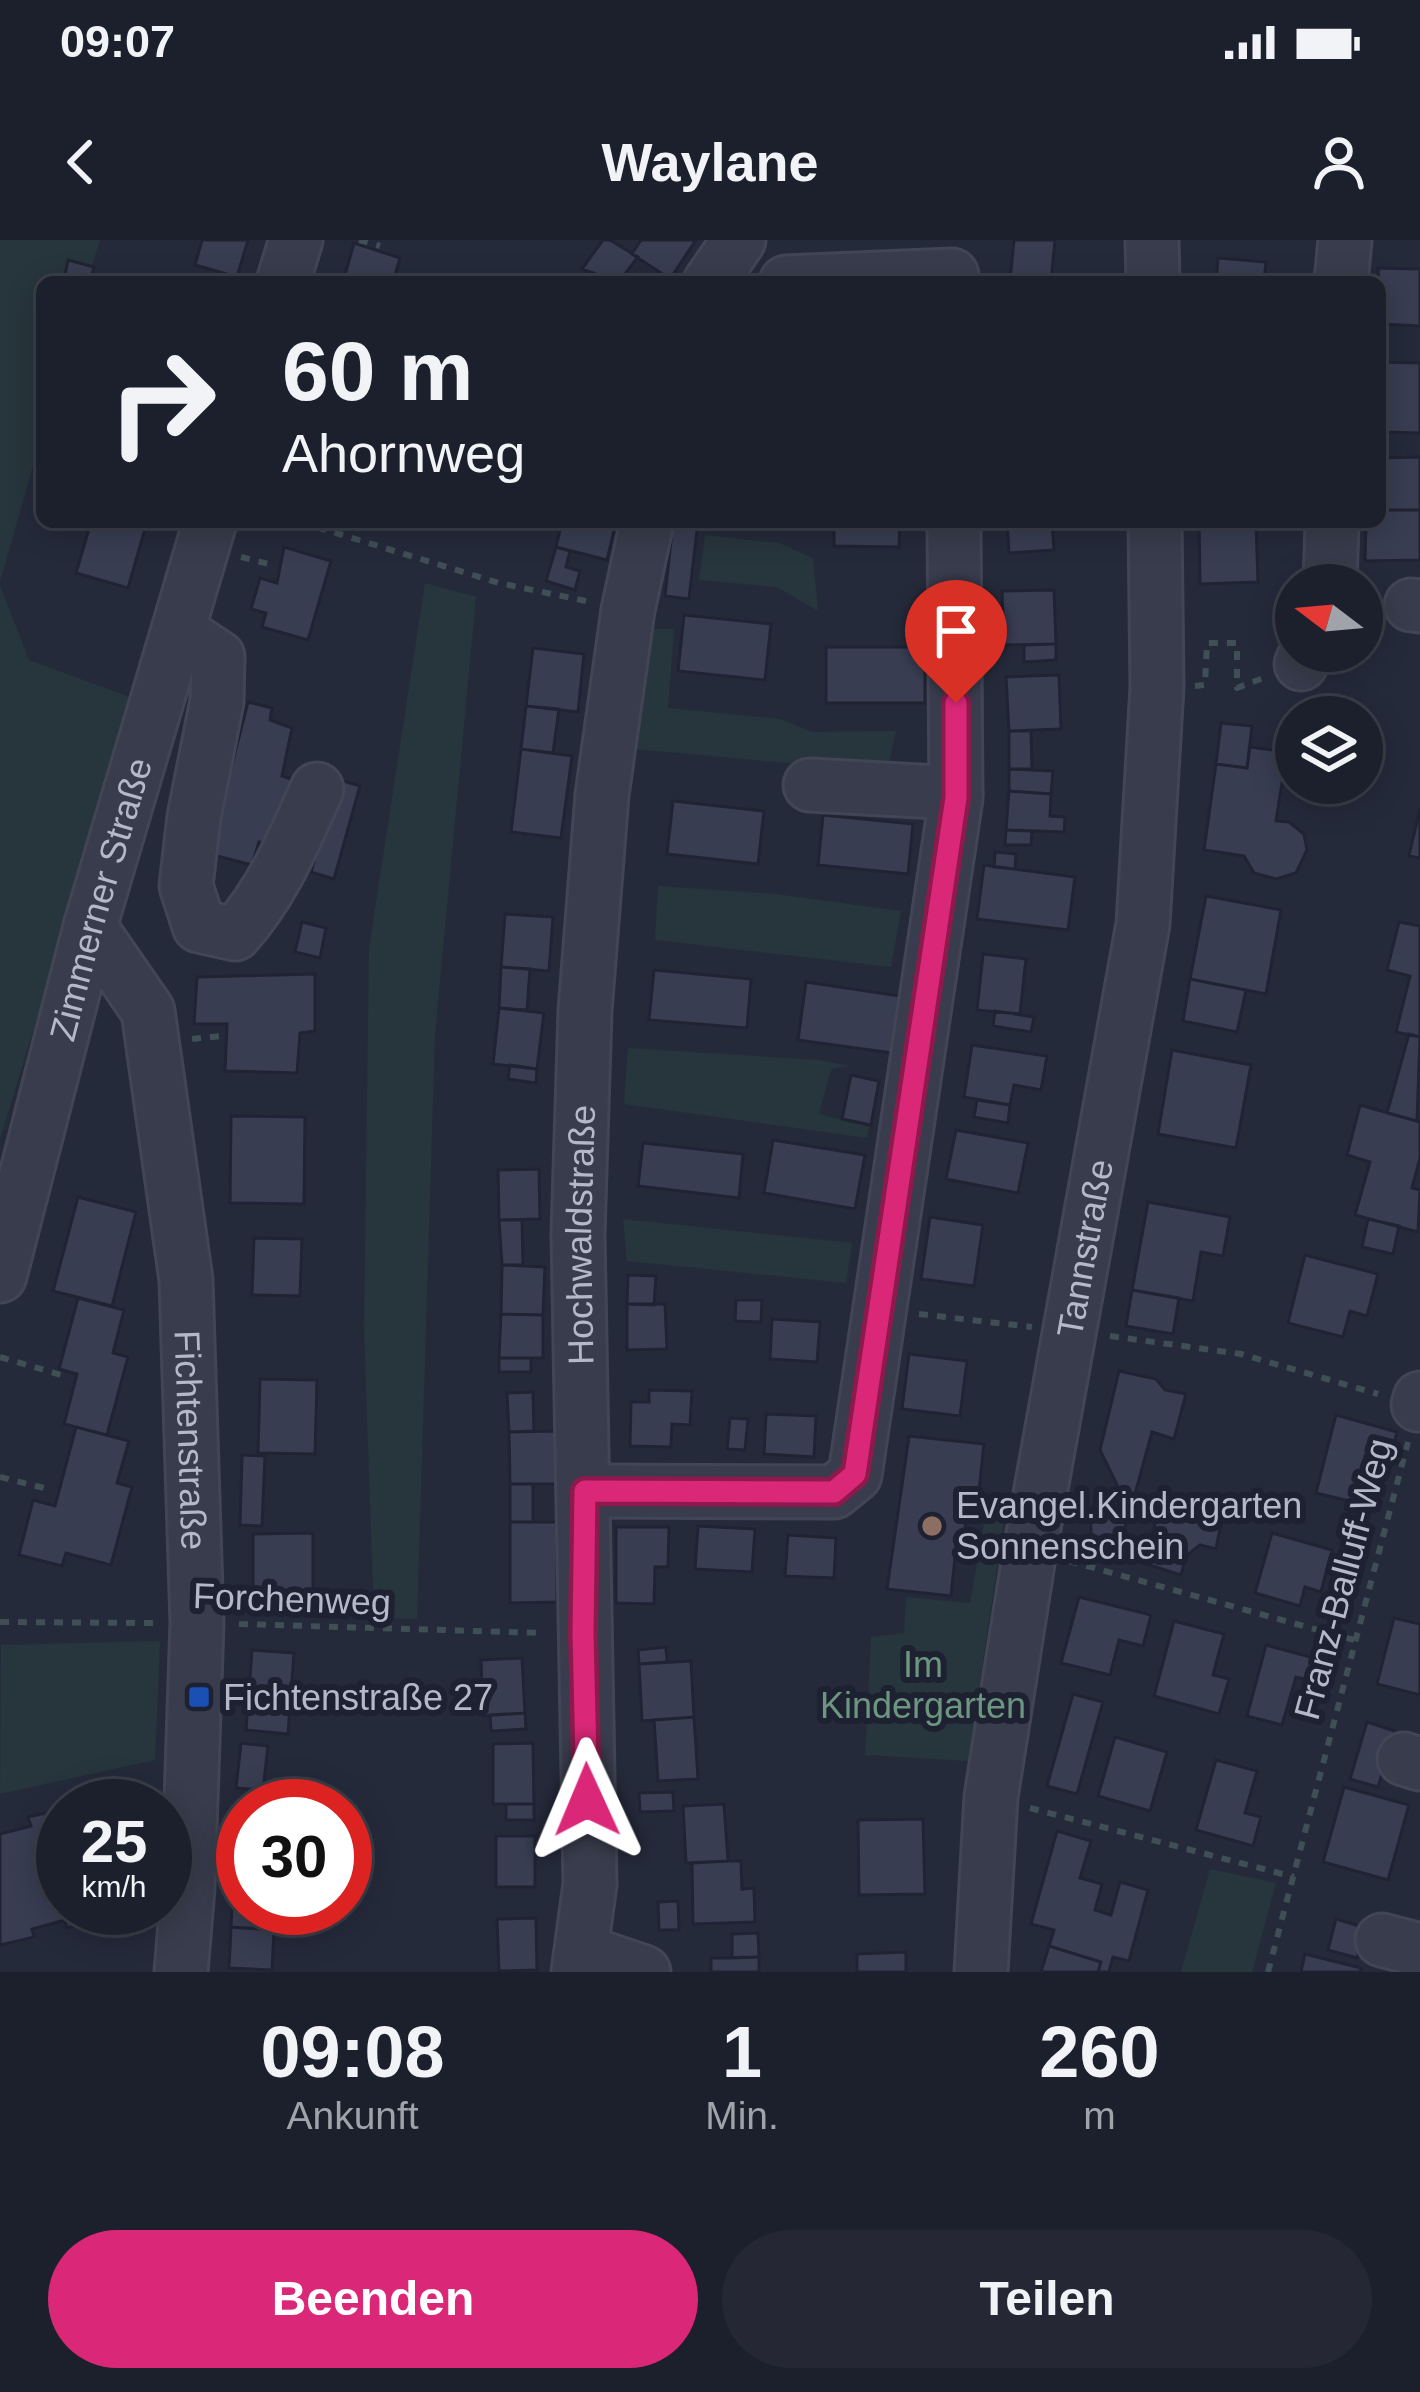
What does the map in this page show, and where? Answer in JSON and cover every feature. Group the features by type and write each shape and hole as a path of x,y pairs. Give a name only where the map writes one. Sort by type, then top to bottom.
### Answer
{"street":[{"path":"286,276 296,240"},
{"path":"714,276 739,240"},
{"path":"1152,240 1153,276"},
{"path":"1342,276 1345,240"},
{"path":"848,276 952,266"},
{"name":"Zimmerner Straße","path":"0,1276 90,927 208,528"},
{"name":"Hochwaldstraße","path":"644,1972 580,1961 590,1884 578,1234 586,1012 602,795 645,528"},
{"path":"585,1491 834,1492 855,1474 956,793 954,528"},
{"name":"Tannstraße","path":"981,1972 991,1797 1030,1550 1053,1329 1143,924 1157,687 1155,528"},
{"path":"1331,564 1332,528"},
{"path":"179,631 218,657 217,701 185,886 199,926 235,934 255,911 288,855 317,789"},
{"path":"810,785 956,793"},
{"name":"Fichtenstraße","path":"90,927 148,1011 186,1280 197,1623 181,1972"}],"path":[{"path":"359,240 380,246"},
{"path":"320,528 500,583 628,610"},
{"path":"1205,685 1207,643 1237,643 1237,688"},
{"name":"Franz-Balluff-Weg","path":"880,1310 1241,1354 1419,1402 1268,1972"},
{"path":"0,1357 68,1377"},
{"path":"0,1478 49,1489"},
{"path":"1030,1550 1354,1640"},
{"name":"Forchenweg","path":"0,1622 583,1634"},
{"path":"991,1797 1294,1877"}],"green space":[{"path":"0,240 100,240 89,276 36,276 36,455 0,582"},
{"path":"705,535 779,543 813,558 818,611 777,587 699,580"},
{"path":"425,583 476,597 435,1034 417,1619 374,1618 364,1328 369,948"},
{"path":"0,585 29,660 135,699 0,1139"},
{"path":"644,629 674,629 668,708 780,719 812,732 896,731 887,772 623,748"},
{"path":"658,886 775,894 901,911 891,967 655,940"},
{"path":"628,1048 850,1066 831,1069 819,1114 869,1127 867,1138 624,1104"},
{"path":"623,1219 852,1243 846,1283 627,1261"},
{"name":"Im Kindergarten","path":"987,1506 1006,1508 968,1761 865,1755 871,1637 904,1633 906,1597 970,1603"},
{"path":"160,1641 155,1760 68,1779 36,1779 36,1786 0,1794 1,1645"},
{"path":"1210,1869 1276,1883 1252,1972 1181,1972"}],"building":[{"path":"202,240 248,240 237,276 195,265"},
{"path":"603,240 638,257 623,276 601,276 582,269"},
{"path":"641,240 696,240 672,276 632,254"},
{"path":"1014,240 1055,240 1052,276 1010,276"},
{"path":"354,243 400,258 395,276 345,276"},
{"path":"1218,258 1266,262 1265,276 1216,276"},
{"path":"68,260 94,267 92,276 65,275"},
{"path":"1378,268 1420,269 1420,326 1386,324 1386,276 1378,276"},
{"path":"1386,362 1420,363 1420,433 1386,432"},
{"path":"1420,457 1420,510 1386,510 1386,458"},
{"path":"1386,510 1420,510 1420,560 1365,561 1366,528 1386,528"},
{"path":"89,528 145,528 128,588 76,573"},
{"path":"561,528 615,528 607,560 556,547"},
{"path":"672,528 697,528 689,599 665,596"},
{"path":"834,528 900,528 899,547 834,546"},
{"path":"1007,528 1052,528 1054,550 1009,553"},
{"path":"1199,528 1256,528 1258,582 1200,584"},
{"path":"284,547 331,561 308,640 262,627 266,613 251,609 260,578 277,583"},
{"path":"556,547 570,551 566,567 580,571 575,590 546,581"},
{"path":"1054,590 1056,644 1004,645 1002,591"},
{"path":"684,615 771,624 765,680 678,671"},
{"path":"1056,644 1056,660 1024,662 1024,645"},
{"path":"826,647 925,647 925,703 826,703"},
{"path":"533,648 584,654 578,712 526,706"},
{"path":"1059,675 1061,729 1009,731 1006,677"},
{"path":"248,702 272,708 270,720 292,728 282,776 300,782 283,847 259,842 252,865 209,854"},
{"path":"526,706 559,709 553,753 521,749"},
{"path":"1221,723 1252,726 1247,768 1216,764"},
{"path":"1009,731 1031,731 1032,769 1009,769"},
{"path":"1250,747 1275,750 1276,821 1289,822 1304,834 1307,850 1296,873 1276,879 1254,873 1244,856 1204,850 1216,764 1247,768"},
{"path":"521,749 572,756 561,838 511,832"},
{"path":"1009,769 1053,771 1051,794 1009,791"},
{"path":"337,779 360,786 334,879 311,872"},
{"path":"1009,791 1051,794 1050,816 1065,817 1064,832 1006,830"},
{"path":"673,801 764,811 758,864 667,854"},
{"path":"1420,808 1420,858 1409,856"},
{"path":"823,815 913,824 908,874 818,865"},
{"path":"1006,830 1032,831 1031,845 1005,845"},
{"path":"995,852 1016,854 1015,869 994,867"},
{"path":"984,865 1075,877 1068,930 977,919"},
{"path":"1206,896 1281,910 1266,994 1190,979"},
{"path":"505,914 553,917 549,971 501,967"},
{"path":"302,922 326,928 320,958 295,952"},
{"path":"1399,922 1420,926 1420,1037 1396,1032 1410,976 1387,970"},
{"path":"983,954 1026,959 1020,1014 977,1010"},
{"path":"501,967 530,969 527,1010 499,1008"},
{"path":"654,970 751,979 747,1028 649,1020"},
{"path":"315,974 315,1031 300,1033 297,1073 225,1071 227,1024 194,1024 197,977"},
{"path":"1190,979 1246,990 1237,1032 1183,1021"},
{"path":"806,982 900,996 892,1053 798,1040"},
{"path":"499,1008 544,1013 537,1069 493,1064"},
{"path":"995,1011 1034,1017 1031,1032 993,1026"},
{"path":"1409,1034 1420,1037 1417,1121 1387,1113"},
{"path":"972,1045 1047,1056 1041,1090 1014,1085 1010,1105 964,1097"},
{"path":"1172,1050 1251,1065 1236,1148 1158,1134"},
{"path":"510,1065 537,1069 536,1083 508,1079"},
{"path":"851,1075 879,1081 871,1125 842,1119"},
{"path":"977,1100 1010,1105 1008,1123 974,1117"},
{"path":"1360,1105 1420,1122 1420,1158 1412,1188 1420,1190 1418,1232 1355,1215 1370,1162 1347,1155"},
{"path":"231,1116 305,1117 304,1204 230,1203"},
{"path":"956,1130 1028,1143 1018,1193 946,1179"},
{"path":"773,1140 865,1155 855,1209 764,1193"},
{"path":"643,1143 743,1154 739,1198 638,1186"},
{"path":"539,1169 540,1219 499,1220 498,1170"},
{"path":"78,1197 136,1212 112,1306 53,1291"},
{"path":"1148,1202 1230,1217 1223,1256 1201,1252 1193,1301 1132,1290"},
{"path":"930,1217 983,1225 974,1286 921,1279"},
{"path":"1368,1219 1399,1226 1393,1254 1362,1247"},
{"path":"499,1220 522,1220 523,1265 502,1265"},
{"path":"254,1238 302,1239 300,1296 252,1295"},
{"path":"1305,1255 1378,1274 1367,1316 1350,1311 1343,1337 1288,1323"},
{"path":"502,1265 545,1267 543,1315 501,1314"},
{"path":"628,1275 656,1276 654,1305 627,1304"},
{"path":"1132,1290 1179,1298 1173,1334 1126,1326"},
{"path":"78,1298 124,1310 113,1353 128,1357 107,1435 64,1424 77,1374 59,1369"},
{"path":"736,1300 762,1300 761,1322 735,1321"},
{"path":"627,1304 665,1304 667,1349 627,1350"},
{"path":"501,1314 543,1315 543,1358 499,1358"},
{"path":"772,1319 820,1322 817,1362 770,1359"},
{"path":"909,1354 967,1361 960,1416 902,1409"},
{"path":"499,1358 531,1358 531,1372 499,1372"},
{"path":"1119,1371 1156,1379 1165,1390 1186,1394 1174,1439 1152,1432 1135,1494 1119,1489 1100,1450"},
{"path":"260,1379 317,1380 315,1454 258,1453"},
{"path":"649,1390 692,1391 690,1425 672,1424 671,1447 630,1446 631,1402 649,1402"},
{"path":"533,1392 534,1431 509,1432 507,1393"},
{"path":"766,1414 816,1416 814,1457 764,1454"},
{"path":"1336,1415 1397,1432 1389,1463 1365,1456 1353,1502 1316,1493"},
{"path":"730,1418 748,1419 745,1450 727,1449"},
{"path":"76,1427 129,1441 117,1483 132,1487 111,1565 66,1553 62,1566 19,1555 33,1500 55,1506"},
{"path":"557,1431 557,1484 510,1484 509,1432"},
{"name":"Evangel.Kindergarten Sonnenschein","path":"909,1436 984,1444 979,1491 969,1490 963,1549 956,1548 951,1596 887,1589"},
{"path":"242,1455 265,1456 262,1526 240,1525"},
{"path":"510,1484 533,1484 533,1522 510,1522"},
{"path":"1122,1493 1133,1497 1118,1554 1092,1555 1090,1508"},
{"path":"1161,1505 1221,1523 1216,1549 1200,1545 1186,1556 1181,1575 1143,1563"},
{"path":"510,1522 557,1522 557,1602 510,1603"},
{"path":"698,1526 755,1529 752,1572 695,1569"},
{"path":"616,1527 669,1527 668,1567 655,1567 654,1604 616,1603"},
{"path":"313,1533 313,1609 253,1610 253,1534"},
{"path":"1272,1533 1332,1550 1321,1592 1305,1587 1300,1606 1255,1593"},
{"path":"788,1535 836,1538 834,1578 785,1576"},
{"path":"1079,1597 1151,1615 1143,1646 1119,1640 1110,1675 1061,1663"},
{"path":"1394,1618 1420,1624 1420,1695 1377,1684"},
{"path":"1174,1621 1224,1634 1213,1675 1229,1679 1219,1714 1154,1696"},
{"path":"1266,1645 1325,1661 1319,1683 1296,1677 1282,1725 1247,1716"},
{"path":"666,1647 667,1662 639,1664 638,1650"},
{"path":"252,1650 294,1653 291,1693 249,1690"},
{"path":"522,1658 525,1713 483,1716 481,1660"},
{"path":"691,1661 694,1717 642,1721 639,1664"},
{"path":"249,1690 291,1693 288,1734 246,1730"},
{"path":"1073,1694 1103,1702 1077,1794 1047,1786"},
{"path":"525,1713 526,1729 491,1731 490,1715"},
{"path":"694,1717 698,1779 658,1781 654,1720"},
{"path":"1367,1722 1395,1731 1378,1787 1350,1779"},
{"path":"1115,1737 1167,1752 1150,1811 1098,1796"},
{"path":"241,1743 268,1746 264,1779 237,1779"},
{"path":"533,1743 534,1804 493,1804 493,1744"},
{"path":"1216,1760 1257,1771 1245,1813 1261,1817 1253,1846 1196,1830"},
{"path":"1344,1787 1409,1805 1388,1880 1323,1862"},
{"path":"673,1792 674,1811 640,1812 639,1793"},
{"path":"506,1804 534,1804 534,1820 506,1820"},
{"path":"724,1804 728,1861 686,1863 683,1806"},
{"path":"36,1815 36,1928 32,1929 34,1937 0,1945 0,1834 31,1826 28,1817"},
{"path":"923,1819 925,1894 859,1895 858,1820"},
{"path":"1057,1831 1091,1841 1080,1878 1102,1884 1095,1910 1111,1915 1120,1882 1148,1890 1129,1961 1113,1957 1109,1972 1098,1972 1101,1962 1049,1946 1054,1930 1031,1924"},
{"path":"496,1836 535,1836 535,1887 496,1887"},
{"path":"741,1861 742,1889 754,1888 755,1922 693,1924 692,1863"},
{"path":"678,1901 679,1930 659,1930 658,1902"},
{"path":"536,1918 537,1970 499,1971 497,1919"},
{"path":"1336,1919 1366,1928 1357,1958 1328,1950"},
{"path":"758,1933 759,1957 732,1958 732,1934"},
{"path":"231,1935 274,1935 272,1970 229,1968"},
{"path":"1049,1946 1101,1962 1098,1972 1041,1972"},
{"path":"906,1952 906,1972 857,1972 857,1954"},
{"path":"1305,1954 1361,1968 1360,1972 1301,1972"},
{"path":"759,1957 759,1972 711,1972 711,1958"}],"place":[{"name":"Evangel.Kindergarten Sonnenschein","path":"932,1526"},
{"name":"Fichtenstraße 27","path":"199,1697"}],"route":[{"path":"587,1800 585,1491 834,1492 855,1474 956,798 956,703"}]}
